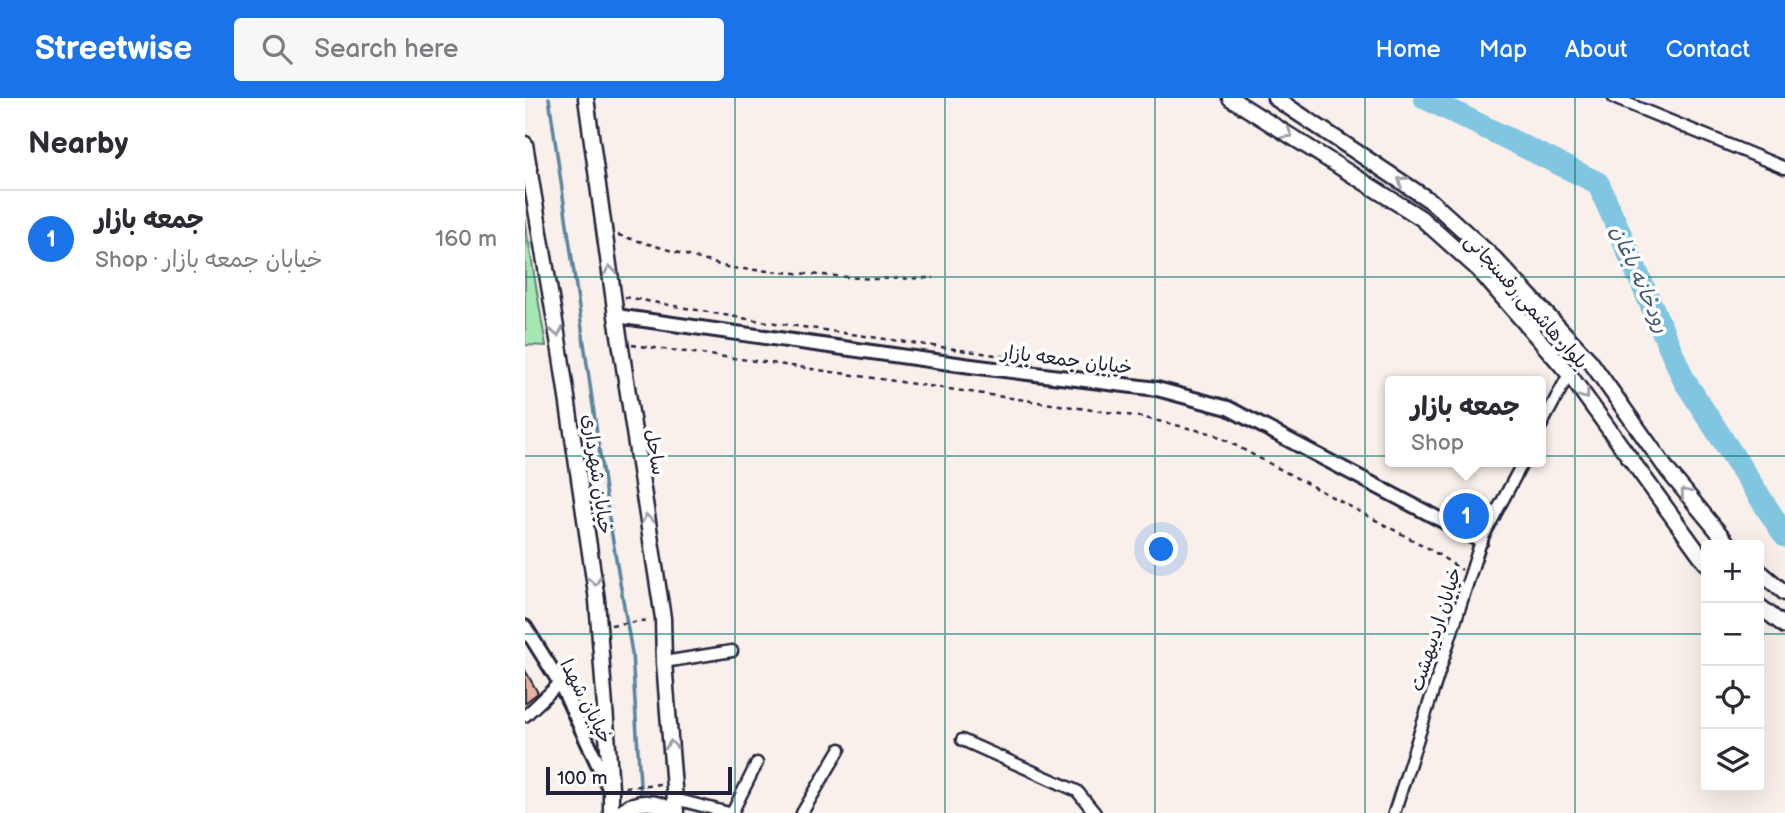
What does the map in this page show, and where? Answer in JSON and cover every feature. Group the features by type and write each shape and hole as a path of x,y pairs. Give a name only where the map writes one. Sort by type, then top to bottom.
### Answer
{"main road":[{"name":"ساحل","path":"586,98 616,316 663,618 676,808"},
{"name":"بلوار هاشمی رفسنجانی","path":"1230,98 1421,218 1478,269 1569,374 1701,556"},
{"name":"بلوار هاشمی رفسنجانی","path":"1275,98 1432,202 1495,259 1590,361 1668,471 1725,540"},
{"name":"خیابان شهرداری","path":"525,144 561,357 600,626 612,791 611,813"},
{"path":"1421,218 1432,202"},
{"path":"1764,575 1785,593"},
{"path":"1764,610 1785,626"},
{"path":"619,813 632,805 651,803 676,808"}],"street":[{"path":"1614,98 1785,168"},
{"name":"خیابان جمعه بازار","path":"616,316 1157,389 1204,401 1227,408 1481,541"},
{"path":"1546,417 1569,374"},
{"name":"خیابان اردیبهشت","path":"1394,813 1481,541 1520,467"},
{"name":"خیابان شهدا","path":"525,627 560,683 612,791"},
{"path":"664,662 732,651"},
{"path":"525,716 560,683"},
{"path":"962,740 1077,791 1095,813"},
{"path":"802,813 840,749"},
{"path":"676,808 731,813 757,763"}],"path":[{"path":"605,231 730,268 874,279 934,278"},
{"path":"620,343 1141,417 1214,434 1428,548 1470,576"},
{"path":"600,626 663,618"},
{"path":"612,791 674,783"}],"green space":[{"path":"525,220 546,346 525,345"}],"building":[{"path":"525,670 538,693 525,703"}],"waterway":[{"path":"549,98 609,518 632,653 641,800"},
{"name":"رودخانه باغان","path":"1425,98 1598,183 1684,380 1785,536"}],"place":[{"name":"جمعه بازار","path":"1466,516"}]}
